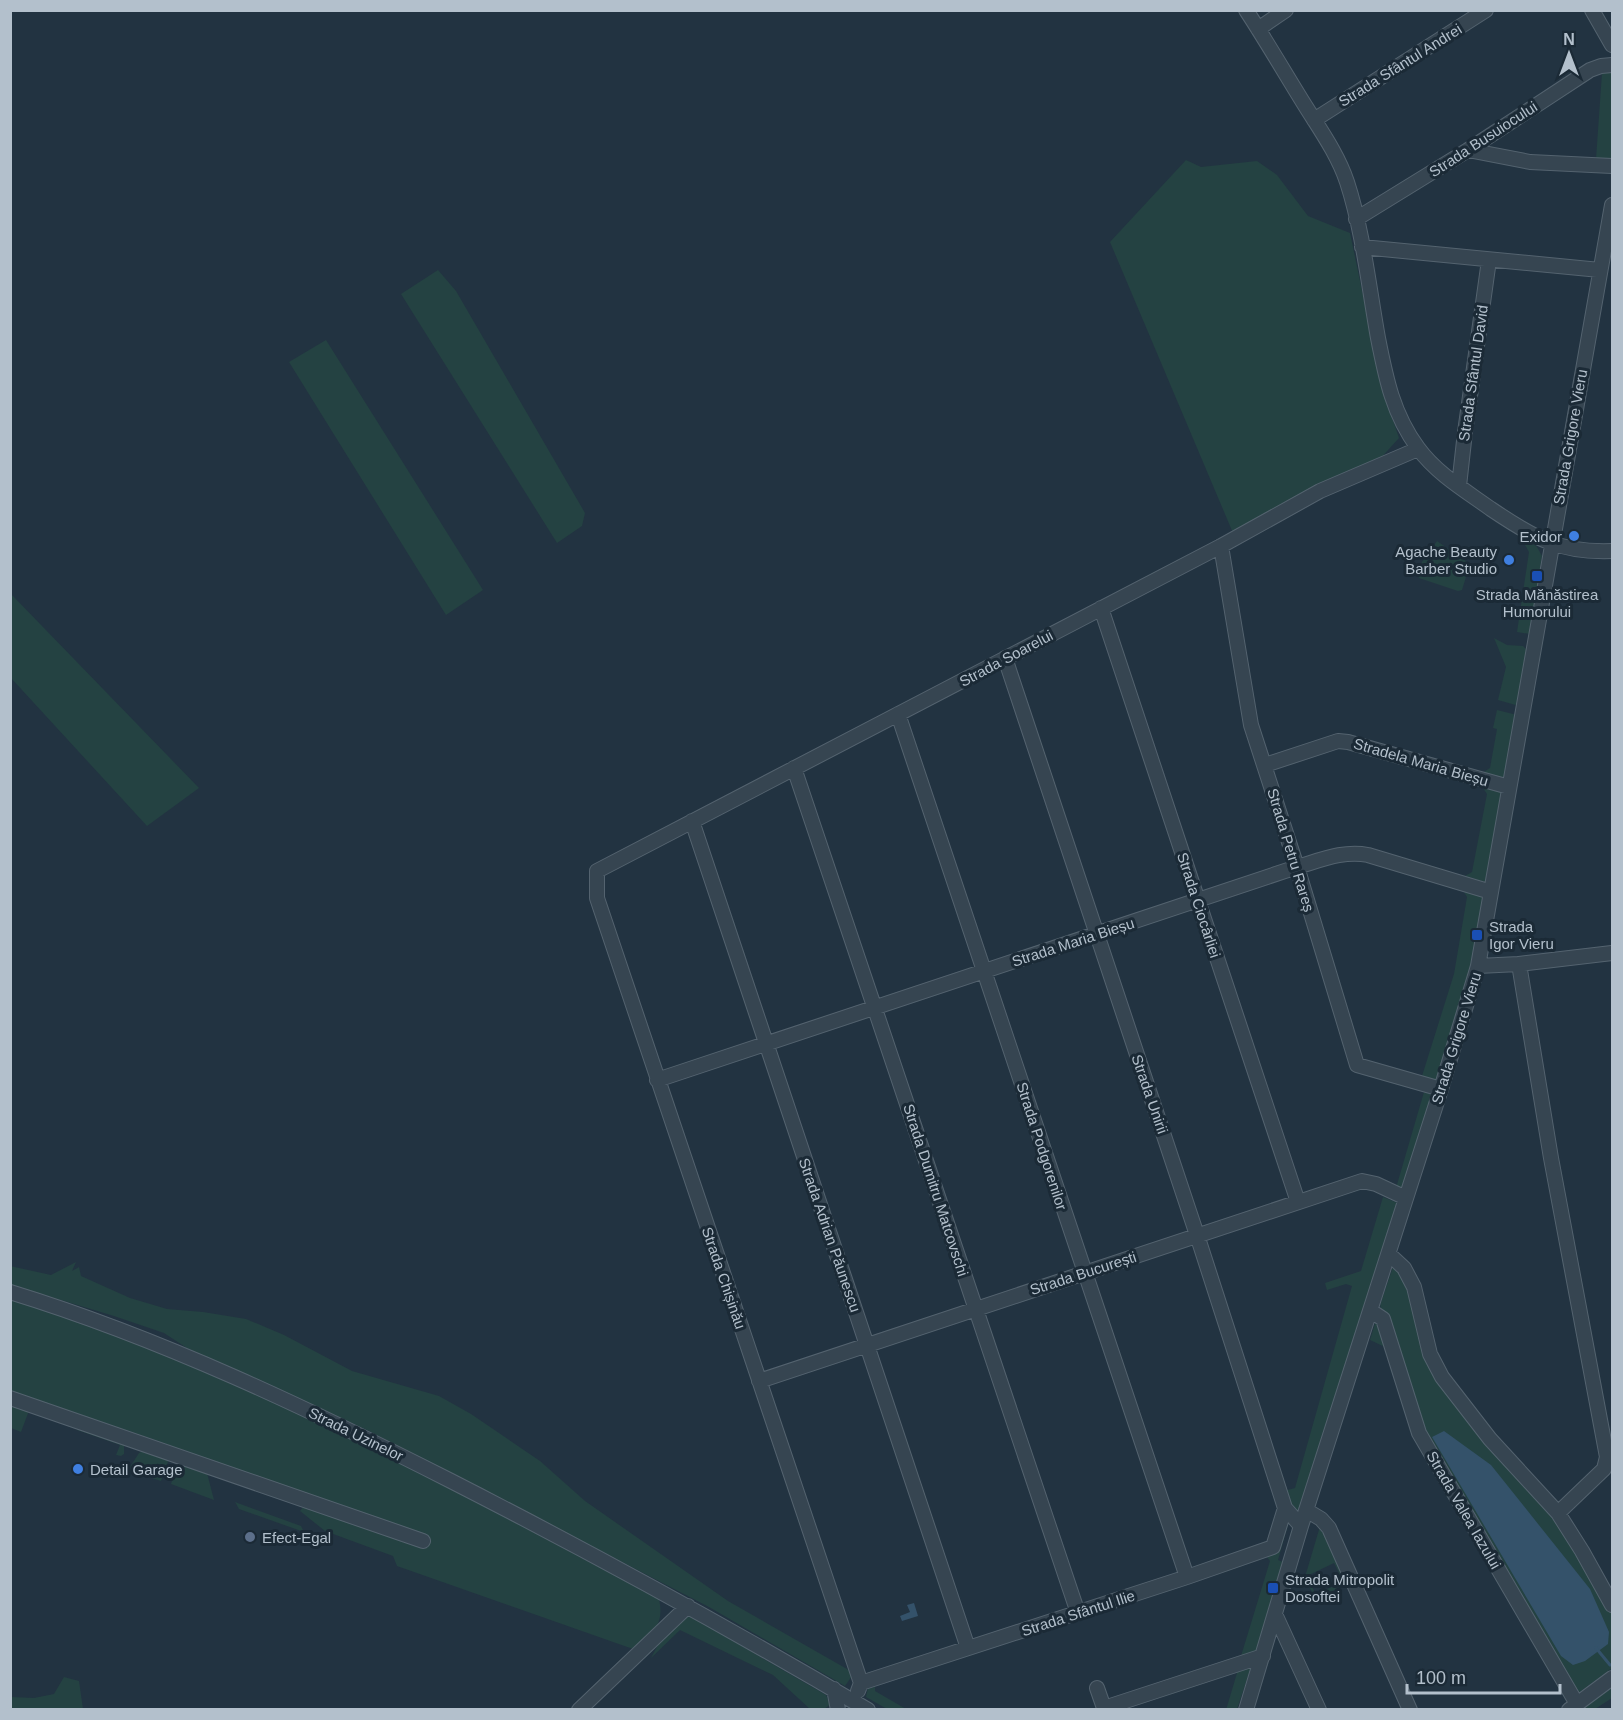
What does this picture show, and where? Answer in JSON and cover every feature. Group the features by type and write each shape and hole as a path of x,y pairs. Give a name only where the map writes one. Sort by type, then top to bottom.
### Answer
{"street":[{"path":"1246,10 1334,150 1347,182 1362,247 1388,387 1404,426 1418,449 1434,467 1520,528 1551,544 1575,549 1612,551"},
{"path":"1258,29 1287,10"},
{"name":"Strada Sfântul Andrei","path":"1314,120 1486,10"},
{"path":"1592,10 1612,45"},
{"name":"Strada Busuiocului","path":"1356,219 1468,150 1590,70 1612,65"},
{"path":"1468,150 1530,162 1612,166"},
{"name":"Strada Grigore Vieru","path":"1246,1710 1301,1526 1442,1089 1478,966 1612,205"},
{"path":"1362,247 1600,270"},
{"name":"Strada Sfântul David","path":"1459,486 1489,260"},
{"name":"Strada Soarelui","path":"597,871 1221,546 1320,492 1418,449"},
{"name":"Strada Petru Rareș","path":"1221,546 1251,725 1357,1065 1442,1089"},
{"name":"Strada Ciocârliei","path":"1101,608 1298,1202"},
{"name":"Strada Unirii","path":"1005,658 1197,1235 1285,1508 1301,1526"},
{"name":"Strada Podgorenilor","path":"898,714 1187,1577"},
{"name":"Stradela Maria Bieșu","path":"1265,765 1338,741 1509,787"},
{"name":"Strada Dumitru Matcovschi","path":"794,768 1078,1613"},
{"name":"Strada Adrian Păunescu","path":"692,821 968,1648"},
{"name":"Strada Maria Bieșu","path":"657,1080 1297,867 1346,853 1355,852 1491,892"},
{"name":"Strada Chișinău","path":"597,871 596,895 861,1683"},
{"path":"1478,966 1612,954"},
{"path":"1519,964 1551,1158 1607,1457 1604,1469 1558,1513"},
{"name":"Strada București","path":"759,1381 1362,1181 1376,1184 1406,1198"},
{"path":"1389,1254 1410,1277 1430,1354 1442,1377 1490,1440 1558,1513 1612,1605"},
{"name":"Strada Uzinelor","path":"10,1292 123,1330 283,1400 422,1466 546,1529 688,1606 868,1710"},
{"name":"Strada Valea Iazului","path":"1371,1311 1383,1319 1419,1433 1573,1707"},
{"path":"10,1398 423,1541"},
{"name":"Strada Sfântul Ilie","path":"861,1683 1273,1547 1285,1508"},
{"path":"1306,1510 1321,1519 1329,1528 1410,1710"},
{"path":"579,1710 688,1606"},
{"path":"1275,1614 1319,1710"},
{"path":"1097,1688 1104,1708 1263,1656"},
{"path":"1573,1707 1612,1678"},
{"path":"854,1702 861,1683"},
{"path":"834,1689 838,1710"}],"green space":[{"path":"1612,71 1612,162 1596,159 1602,73"},
{"path":"1186,160 1201,167 1257,161 1277,175 1308,216 1350,233 1383,391 1399,438 1379,460 1318,484 1233,533 1110,242"},
{"path":"438,270 456,291 585,513 582,526 557,543 401,294"},
{"path":"326,340 483,590 446,615 289,362"},
{"path":"1523,535 1537,547 1542,556 1530,634 1517,632 1529,552 1521,538"},
{"path":"1437,541 1470,564 1462,590 1458,591 1419,578 1416,573"},
{"path":"11,594 199,788 147,826 11,678"},
{"path":"1494,638 1507,645 1523,646 1528,651 1519,706 1498,700 1506,667"},
{"path":"1497,710 1517,715 1505,779 1482,773 1490,768 1497,729 1493,728"},
{"path":"1481,785 1503,792 1488,883 1465,876 1472,872 1487,794"},
{"path":"1462,889 1487,898 1473,962 1437,1082 1422,1076 1454,974 1467,897"},
{"path":"1424,1092 1433,1095 1403,1191 1396,1188"},
{"path":"1383,1197 1398,1203 1300,1514 1295,1512 1284,1491 1295,1488 1352,1286 1346,1284 1327,1290 1325,1283 1361,1271"},
{"path":"76,1262 72,1271 79,1267 81,1276 130,1298 167,1309 246,1319 284,1335 352,1371 439,1396 471,1414 540,1461 585,1501 728,1601 854,1673 845,1686 709,1607 367,1430 193,1352 164,1333 11,1285 10,1266 51,1275"},
{"path":"1394,1264 1404,1273 1425,1350 1555,1518 1612,1614 1612,1668 1577,1694 1426,1436 1380,1305"},
{"path":"11,1299 96,1327 179,1360 261,1395 422,1474 659,1599 660,1616 655,1628 633,1649 397,1566 393,1556 325,1531 300,1511 304,1506 425,1549 429,1537 11,1391"},
{"path":"1376,1320 1382,1325 1385,1347 1370,1340"},
{"path":"10,1401 30,1408 21,1432 11,1428"},
{"path":"78,1426 120,1441 124,1445 124,1454 116,1455 120,1445 77,1430"},
{"path":"145,1450 169,1459 161,1481 128,1470 139,1453"},
{"path":"178,1462 207,1473 214,1500 171,1484"},
{"path":"235,1502 301,1526 304,1532 239,1509"},
{"path":"1286,1514 1290,1518 1278,1560 1283,1562 1255,1655 1235,1661 1241,1656 1270,1561 1267,1557 1274,1553"},
{"path":"1321,1523 1352,1582 1315,1599 1305,1577","holes":["1334,1563 1343,1581 1316,1595 1307,1576"]},
{"path":"688,1615 826,1695 830,1705 824,1709 810,1709 773,1675 680,1630 651,1658 660,1641"},
{"path":"1252,1664 1237,1709 1226,1710 1237,1673 1232,1670"},
{"path":"64,1677 79,1681 83,1709 11,1709 11,1697 34,1698 54,1694"},
{"path":"875,1687 875,1691 906,1709 887,1709 866,1697 868,1688"},
{"path":"1612,1688 1612,1698 1595,1709 1582,1709"}],"water":[{"path":"1444,1431 1491,1465 1590,1589 1609,1632 1608,1644 1585,1661 1573,1665 1561,1656 1432,1437"},
{"path":"914,1603 918,1616 902,1621 900,1616 910,1612 907,1605"}],"waterway":[{"path":"1596,1648 1610,1665"}],"place":[{"name":"Exidor","path":"1574,536"},
{"name":"Agache Beauty Barber Studio","path":"1509,560"},
{"name":"Strada Mănăstirea Humorului","path":"1537,576"},
{"name":"Strada Igor Vieru","path":"1477,935"},
{"name":"Detail Garage","path":"78,1469"},
{"name":"Efect-Egal","path":"250,1537"},
{"name":"Strada Mitropolit Dosoftei","path":"1273,1588"}]}
